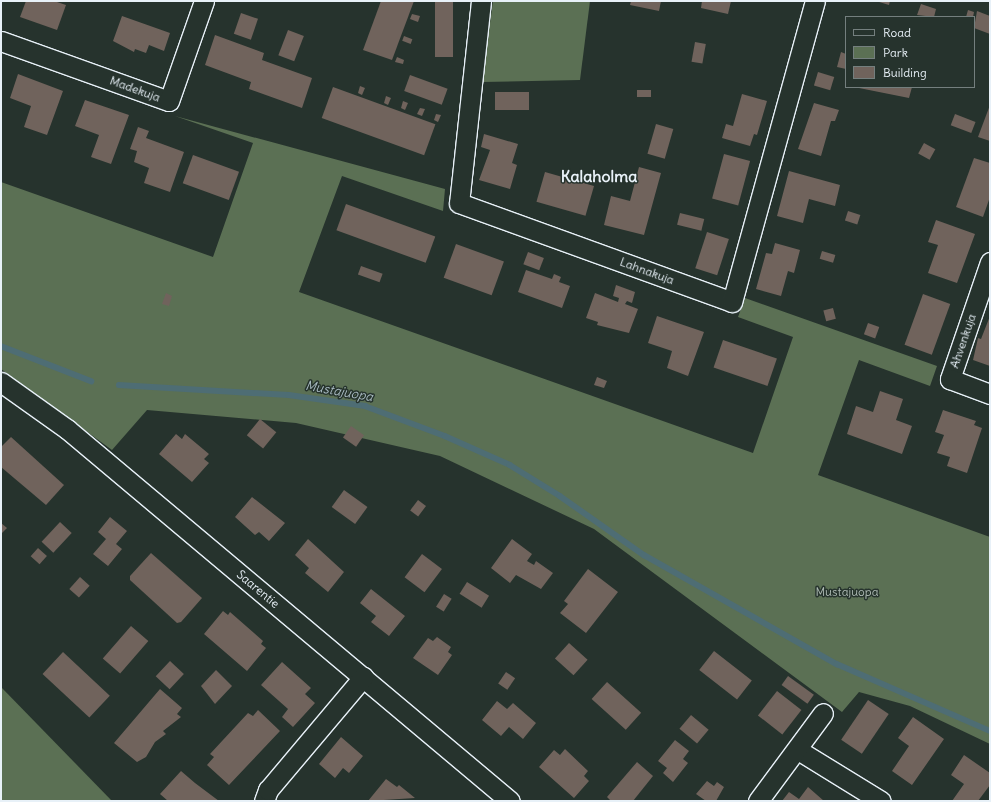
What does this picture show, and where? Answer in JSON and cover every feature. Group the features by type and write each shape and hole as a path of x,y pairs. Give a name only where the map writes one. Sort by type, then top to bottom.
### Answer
{"street":[{"name":"Madekuja","path":"1,41 169,101 204,1"},
{"name":"Lahnakuja","path":"481,1 460,203 732,302 815,1"},
{"name":"Ahvenkuja","path":"990,262 950,379 990,394"},
{"name":"Saarentie","path":"1,382 67,429 510,801"},
{"path":"264,801 268,790 362,677"},
{"path":"758,801 798,750 823,713"},
{"path":"798,750 881,801"}],"green space":[{"path":"493,1 590,1 580,80 482,82"},
{"name":"Mustajuopa","path":"175,116 445,189 443,211 342,176 299,292 753,453 793,337 738,317 745,298 937,366 930,386 859,360 818,475 990,537 990,744 910,706 859,692 842,712 594,529 440,456 296,423 147,410 112,450 1,369 1,182 213,257 253,143"},
{"path":"1,687 112,801 1,801"}],"building":[{"path":"26,1 54,1 66,5 57,30 20,17"},
{"path":"381,1 414,1 392,60 363,50"},
{"path":"435,1 453,1 453,57 435,57"},
{"path":"631,1 661,1 659,11 630,5"},
{"path":"702,1 731,1 728,14 701,8"},
{"path":"876,1 890,1 889,5"},
{"path":"921,4 936,9 934,16 917,15"},
{"path":"968,10 974,12 973,16 966,16"},
{"path":"977,11 990,16 990,34 975,28"},
{"path":"241,13 258,19 251,40 234,34"},
{"path":"412,14 420,16 418,22 410,19"},
{"path":"122,16 170,33 164,51 149,45 146,53 135,49 134,52 113,41"},
{"path":"288,30 304,36 294,61 278,55"},
{"path":"215,35 264,53 262,60 312,78 302,108 249,89 251,82 205,65"},
{"path":"404,36 412,39 411,44 402,41"},
{"path":"695,42 706,44 702,64 692,62"},
{"path":"841,52 845,54 845,69 837,67"},
{"path":"397,57 404,60 403,64 395,62"},
{"path":"818,72 834,77 830,90 814,85"},
{"path":"18,74 63,91 47,135 24,127 31,106 10,98"},
{"path":"410,75 448,89 442,105 404,91"},
{"path":"360,86 365,88 362,95 358,93"},
{"path":"333,87 435,124 424,155 322,118"},
{"path":"859,88 912,88 909,98"},
{"path":"637,90 651,90 651,97 637,97"},
{"path":"495,92 529,92 529,110 495,110"},
{"path":"742,94 767,101 757,135 754,134 750,146 722,138 726,124 733,126"},
{"path":"386,96 391,98 388,105 384,103"},
{"path":"85,100 129,115 111,164 91,157 99,135 75,126"},
{"path":"403,101 408,103 405,110 401,108"},
{"path":"814,103 839,110 835,121 831,121 821,156 798,149"},
{"path":"990,105 990,141 978,137"},
{"path":"420,108 425,109 422,116 417,114"},
{"path":"436,114 441,115 438,122 434,120"},
{"path":"955,114 976,122 971,133 951,125"},
{"path":"656,124 673,129 665,159 647,154"},
{"path":"138,127 149,131 146,138 184,152 170,192 144,183 149,168 134,162 137,151 130,149"},
{"path":"484,134 518,144 512,163 517,165 510,189 479,180 490,150 481,147"},
{"path":"924,143 935,149 930,160 918,153"},
{"path":"724,154 750,161 738,205 712,198"},
{"path":"193,155 239,172 229,200 183,183"},
{"path":"974,158 990,163 990,197 983,217 956,207"},
{"path":"639,167 661,173 644,235 604,225 611,196 630,201"},
{"path":"789,171 840,185 835,206 809,199 803,223 777,216"},
{"path":"545,172 594,186 585,216 536,202"},
{"path":"346,204 435,236 426,263 336,230"},
{"path":"848,211 860,215 857,225 845,221"},
{"path":"680,213 704,219 701,231 677,225"},
{"path":"936,220 975,234 957,283 928,273 938,245 928,242"},
{"path":"707,232 729,239 717,275 695,268"},
{"path":"775,243 800,250 794,273 788,271 781,296 756,289 766,253 772,254"},
{"path":"456,244 504,261 492,295 444,278"},
{"path":"822,251 835,255 833,263 820,259"},
{"path":"528,252 544,258 539,270 523,264"},
{"path":"361,266 383,274 380,282 358,274"},
{"path":"526,270 552,279 554,274 561,277 559,282 570,286 562,308 518,292"},
{"path":"616,285 635,292 632,303 627,301 625,304 638,309 629,333 597,325 598,322 586,318 595,293 618,302 619,298 613,296"},
{"path":"166,293 172,296 169,306 162,304"},
{"path":"923,294 950,304 932,355 905,345"},
{"path":"833,308 836,319 826,321 823,311"},
{"path":"657,316 704,332 688,376 667,368 672,351 648,343"},
{"path":"990,316 990,366 973,360 978,338 981,339"},
{"path":"868,323 879,327 875,338 864,334"},
{"path":"723,340 777,359 767,386 714,367"},
{"path":"597,377 607,381 604,388 594,385"},
{"path":"880,391 903,399 896,420 912,426 902,454 847,434 856,406 873,412"},
{"path":"943,410 976,421 974,425 982,428 967,473 947,466 950,457 937,453 944,435 935,432"},
{"path":"260,419 276,432 263,449 247,435"},
{"path":"351,426 364,435 356,447 343,437"},
{"path":"176,434 182,439 185,434 209,454 204,459 209,463 192,482 159,454"},
{"path":"11,437 64,485 46,505 1,467 1,447"},
{"path":"344,490 367,507 355,524 332,507"},
{"path":"252,497 285,523 269,541 259,532 255,535 235,517"},
{"path":"418,500 426,506 418,516 410,510"},
{"path":"110,517 127,531 116,544 122,549 108,566 93,554 106,539 98,532"},
{"path":"60,522 72,533 53,553 42,542"},
{"path":"1,523 7,528 1,534"},
{"path":"308,539 344,572 328,592 305,573 309,568 295,555"},
{"path":"512,539 532,554 527,561 534,565 536,561 553,573 541,589 516,575 510,583 491,568"},
{"path":"38,548 47,556 40,564 31,556"},
{"path":"151,553 202,598 181,622 177,623 130,580 130,576"},
{"path":"422,554 442,569 425,592 405,577"},
{"path":"588,569 618,592 586,633 560,613 568,604 564,601"},
{"path":"80,577 90,586 79,598 69,589"},
{"path":"467,582 489,596 482,608 460,594"},
{"path":"371,589 405,616 389,636 371,622 376,616 360,603"},
{"path":"444,594 452,599 444,611 436,607"},
{"path":"223,611 228,615 230,612 263,641 261,644 266,648 247,671 204,634"},
{"path":"131,626 148,641 120,674 103,658"},
{"path":"437,637 451,647 448,652 452,655 438,675 413,658 428,638 433,641"},
{"path":"569,643 588,660 574,675 555,659"},
{"path":"714,651 752,681 737,699 699,670"},
{"path":"63,652 110,696 89,718 43,674"},
{"path":"170,661 184,674 170,689 156,676"},
{"path":"282,662 311,688 305,694 315,703 293,727 282,717 288,709 261,685"},
{"path":"216,670 232,686 215,704 201,686"},
{"path":"506,672 515,678 507,690 498,684"},
{"path":"788,676 814,695 807,704 782,685"},
{"path":"607,682 641,713 626,730 592,699"},
{"path":"160,689 182,708 177,714 181,717 163,731 166,734 155,742 146,757 137,762 114,743"},
{"path":"777,691 801,710 782,735 758,715"},
{"path":"868,700 889,714 862,754 841,740"},
{"path":"497,701 507,709 513,703 536,723 523,739 509,727 501,736 482,720"},
{"path":"258,710 280,731 229,785 207,765 214,757 210,754 248,713 253,716"},
{"path":"691,715 709,730 697,744 679,729"},
{"path":"913,717 944,739 912,785 892,771 909,746 898,738"},
{"path":"341,737 363,756 349,773 343,768 335,778 319,764"},
{"path":"675,740 689,751 683,759 688,763 673,782 663,773 667,768 658,761"},
{"path":"565,749 588,771 584,776 589,781 574,798 539,767 554,750 560,755"},
{"path":"964,755 990,773 990,785 978,801 952,801 964,784 951,775"},
{"path":"637,762 653,776 633,801 611,801 607,797"},
{"path":"181,771 219,801 168,801 160,794"},
{"path":"386,779 397,787 399,785 415,798 368,801"},
{"path":"707,781 714,786 717,782 724,787 716,801 706,801 696,794"},
{"path":"808,787 824,801 782,801 789,792 799,799"}],"waterway":[{"name":"Mustajuopa","path":"1,346 91,381"},
{"path":"119,385 289,395 365,406 445,436 510,465 560,496 644,555 837,664 990,731"}],"district":[{"name":"Kalaholma","path":"599,176"}]}
